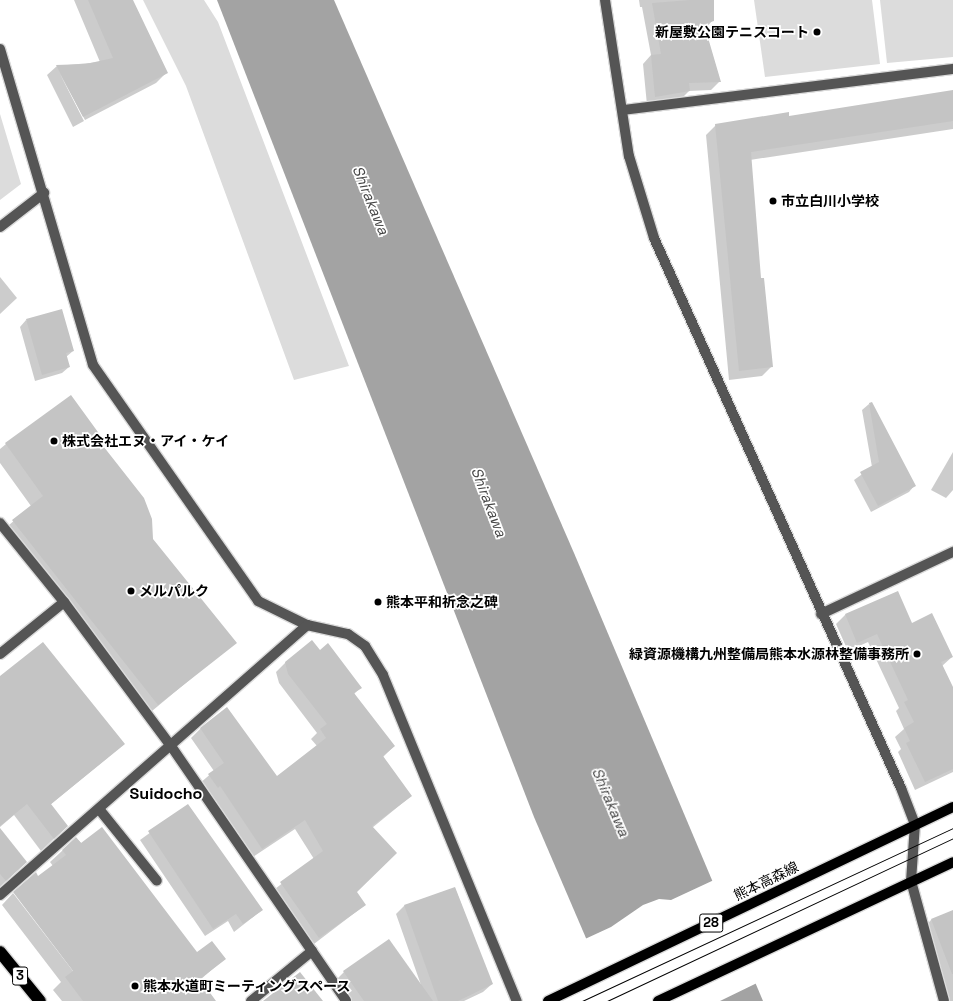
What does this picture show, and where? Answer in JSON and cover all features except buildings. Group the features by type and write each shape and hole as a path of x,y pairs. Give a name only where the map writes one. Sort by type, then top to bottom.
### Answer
{"highway":[{"name":"3","path":"0,952 40,1001"}],"main road":[{"name":"熊本高森線","path":"548,1001 953,807"},
{"path":"658,1001 899,886 953,862"}],"street":[{"path":"605,0 623,110 628,156 654,238 821,614 901,788 915,824 911,881 944,1001"},
{"path":"0,49 44,193 93,365 258,601 307,625 348,634 365,646 383,675 517,1001"},
{"path":"623,110 953,69"},
{"path":"0,227 44,193"},
{"path":"0,523 64,602 171,746 346,1001"},
{"path":"821,614 953,552"},
{"path":"0,654 64,602"},
{"path":"0,895 307,625"},
{"path":"99,809 157,881"},
{"path":"251,1001 312,951"}],"shaded area":[{"path":"143,0 204,0 218,22 349,366 294,380 186,86"},
{"name":"新屋敷公園テニスコート","path":"754,0 872,0 880,64 765,77"},
{"path":"880,0 953,0 953,57 887,63"},
{"path":"0,114 21,184 0,200"}],"water":[{"name":"Shirakawa","path":"217,0 334,0 574,553 763,1001 613,1001 534,817"}],"pier":[{"path":"714,880 757,983 720,1001 611,1001 585,939 611,927 643,905 659,899 671,900"}],"tram line":[{"path":"582,1001 953,828"},
{"path":"607,1001 953,838"}],"place":[{"name":"新屋敷公園テニスコート","path":"817,32"},
{"name":"市立白川小学校","path":"773,201"},
{"name":"株式会社エヌ・アイ・ケイ","path":"54,441"},
{"name":"メルパルク","path":"131,591"},
{"name":"熊本平和祈念之碑","path":"378,602"},
{"name":"緑資源機構九州整備局熊本水源林整備事務所","path":"917,654"},
{"name":"熊本水道町ミーティングスペース","path":"135,986"}],"district":[{"name":"Suidocho","path":"166,794"}]}
